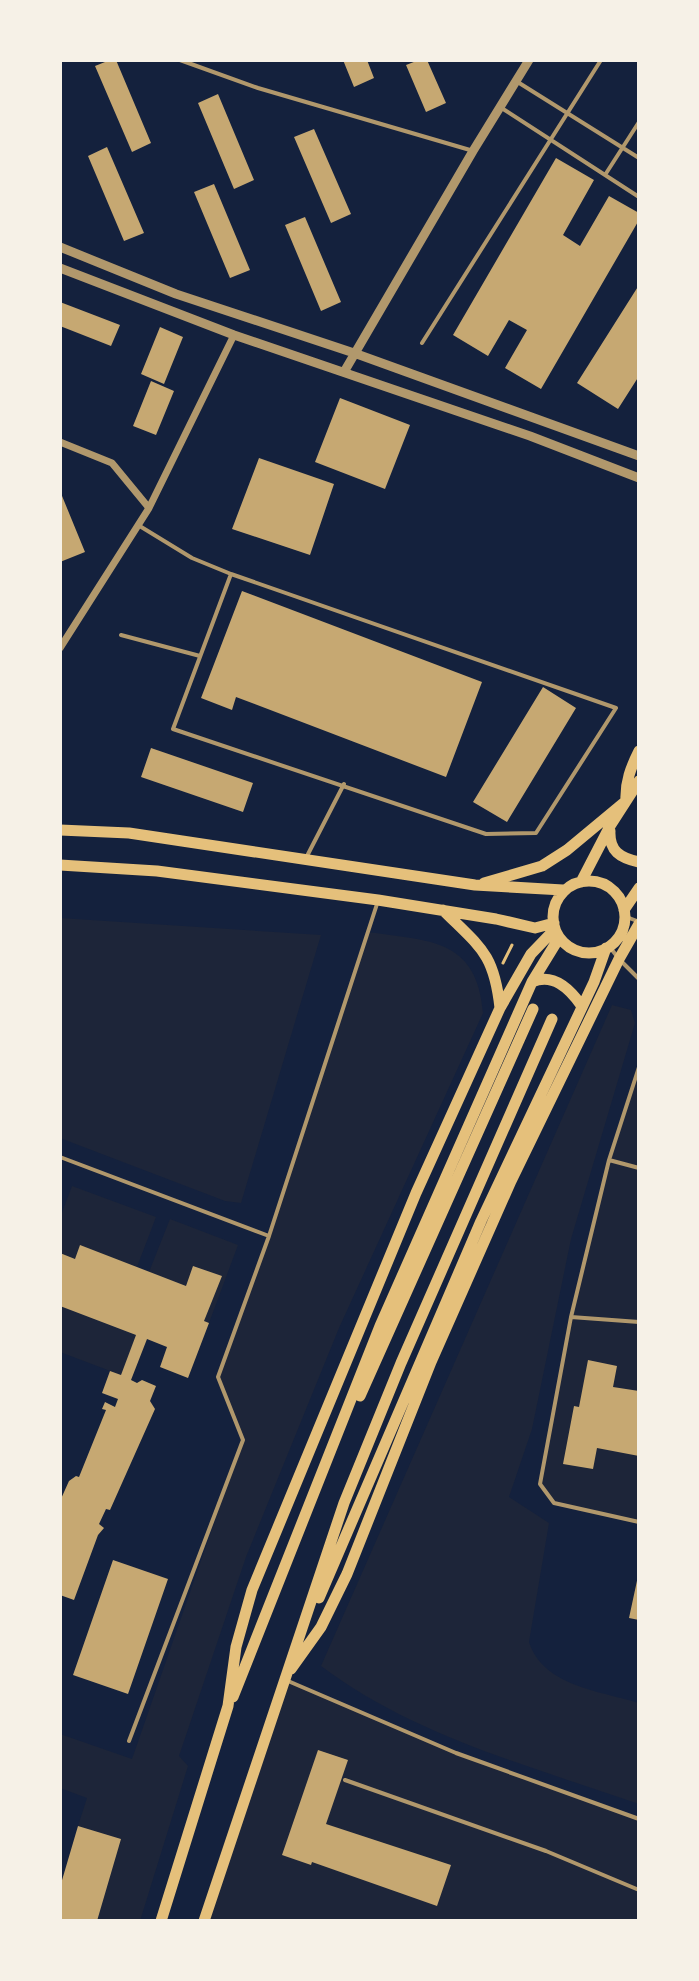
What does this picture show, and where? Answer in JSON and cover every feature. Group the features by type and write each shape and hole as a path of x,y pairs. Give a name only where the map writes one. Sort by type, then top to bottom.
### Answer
{"main road":[{"path":"475,885 542,866 567,850 626,801 628,778 639,751"},
{"path":"581,882 610,826 639,781"},
{"path":"610,826 610,841 616,854 623,859 639,862"},
{"path":"60,830 129,833 475,885 563,890 581,882 604,884 620,900 624,913"},
{"path":"60,865 157,871 443,909 520,927 556,930"},
{"path":"284,1679 481,1221 608,947 621,932 624,913 639,888"},
{"path":"161,1921 228,1706 380,1326 556,930 555,904 563,890"},
{"path":"443,909 486,952 497,981 500,1008"},
{"path":"284,1679 321,1627 347,1574 443,1334 541,1117 639,923"},
{"path":"556,930 566,945 586,953 608,947"},
{"path":"228,1706 236,1647 252,1590 416,1193 500,1008 531,954 556,930"},
{"path":"532,982 541,978 562,984 581,1005"},
{"path":"324,1472 385,1343 533,1009"},
{"path":"204,1921 344,1503 401,1363 552,1019"}],"street":[{"path":"344,372 529,60"},
{"path":"60,247 176,294 354,353 639,456"},
{"path":"60,268 234,335 530,436 639,479"},
{"path":"60,648 149,508 234,335"},
{"path":"60,442 112,463 149,508"}],"lane":[{"path":"180,60 258,88 473,151"},
{"path":"422,343 601,60"},
{"path":"515,81 639,158"},
{"path":"499,107 639,197"},
{"path":"605,175 639,122"},
{"path":"138,525 192,558 231,574 616,708 536,833 486,834 173,729 231,574"},
{"path":"121,635 200,656"},
{"path":"305,860 344,784"},
{"path":"129,1741 243,1440 218,1377 269,1236 378,900"},
{"path":"624,913 639,923"},
{"path":"608,947 639,979"},
{"path":"639,1067 609,1160 571,1317 540,1484 554,1503 639,1522"},
{"path":"60,1157 269,1236"},
{"path":"609,1160 639,1168"},
{"path":"571,1317 639,1322"},
{"path":"284,1679 456,1753 639,1819"},
{"path":"345,1780 546,1851 639,1890"}],"path":[{"path":"501,968 512,945"}],"shaded area":[{"path":"60,918 321,935 241,1203 225,1201 60,1138"},
{"path":"368,932 430,942 460,957 471,970 479,988 483,1013 339,1328 246,1557 179,1756 188,1766 140,1921 97,1921 121,1839 78,1826 87,1798 60,1788 60,1734 132,1759 243,1440 218,1377 269,1236"},
{"path":"612,1005 631,1010 635,1023 571,1239 532,1429 509,1497 549,1523 529,1642 536,1657 560,1677 575,1684 639,1703 639,1804 515,1762 434,1730 395,1712 321,1666"},
{"path":"639,1067 639,1522 554,1503 540,1484 571,1317 609,1160"},
{"path":"72,1186 156,1217 137,1267 80,1246 75,1259 60,1253 60,1218"},
{"path":"170,1219 238,1245 209,1323 204,1321 221,1276 194,1266 186,1286 149,1272"},
{"path":"60,1306 136,1335 121,1375 60,1352"},
{"path":"284,1679 456,1753 639,1818 639,1921 204,1921"}],"building":[{"path":"116,60 151,143 132,152 95,66"},
{"path":"343,60 367,60 374,78 354,87"},
{"path":"427,60 446,103 426,112 406,65"},
{"path":"218,94 254,180 234,189 198,103"},
{"path":"314,129 351,214 331,223 294,137"},
{"path":"107,147 144,233 124,241 88,156"},
{"path":"556,158 594,180 563,235 580,246 609,196 639,213 639,220 541,389 505,368 527,330 509,320 488,356 453,335"},
{"path":"214,184 250,270 230,278 194,192"},
{"path":"305,217 341,302 321,311 285,225"},
{"path":"639,285 639,376 618,409 577,383"},
{"path":"60,302 120,325 111,346 60,326"},
{"path":"160,327 183,337 164,384 141,374"},
{"path":"151,381 174,391 156,435 133,426"},
{"path":"340,398 410,425 385,489 315,462"},
{"path":"259,458 334,484 310,555 232,529"},
{"path":"60,491 85,552 60,562"},
{"path":"242,591 482,682 446,777 236,697 232,710 201,698"},
{"path":"543,687 576,708 507,822 473,802"},
{"path":"151,748 253,783 243,812 141,777"},
{"path":"80,1245 186,1286 193,1266 222,1276 204,1321 209,1323 188,1378 160,1367 167,1347 147,1339 131,1380 137,1383 142,1380 156,1386 150,1401 155,1409 110,1510 106,1509 99,1524 104,1528 98,1535 74,1600 60,1595 60,1501 69,1481 79,1477 106,1410 102,1409 105,1402 115,1407 118,1399 102,1393 110,1371 121,1375 136,1335 60,1306 60,1253 75,1259"},
{"path":"588,1360 617,1366 613,1387 639,1391 639,1456 597,1448 593,1469 563,1464 574,1406 579,1407"},
{"path":"113,1560 168,1579 128,1694 73,1675"},
{"path":"639,1576 639,1620 629,1618"},
{"path":"318,1750 348,1760 326,1824 451,1865 437,1906 312,1862 311,1865 282,1855"},
{"path":"78,1826 121,1839 97,1921 60,1921 60,1887"}]}
